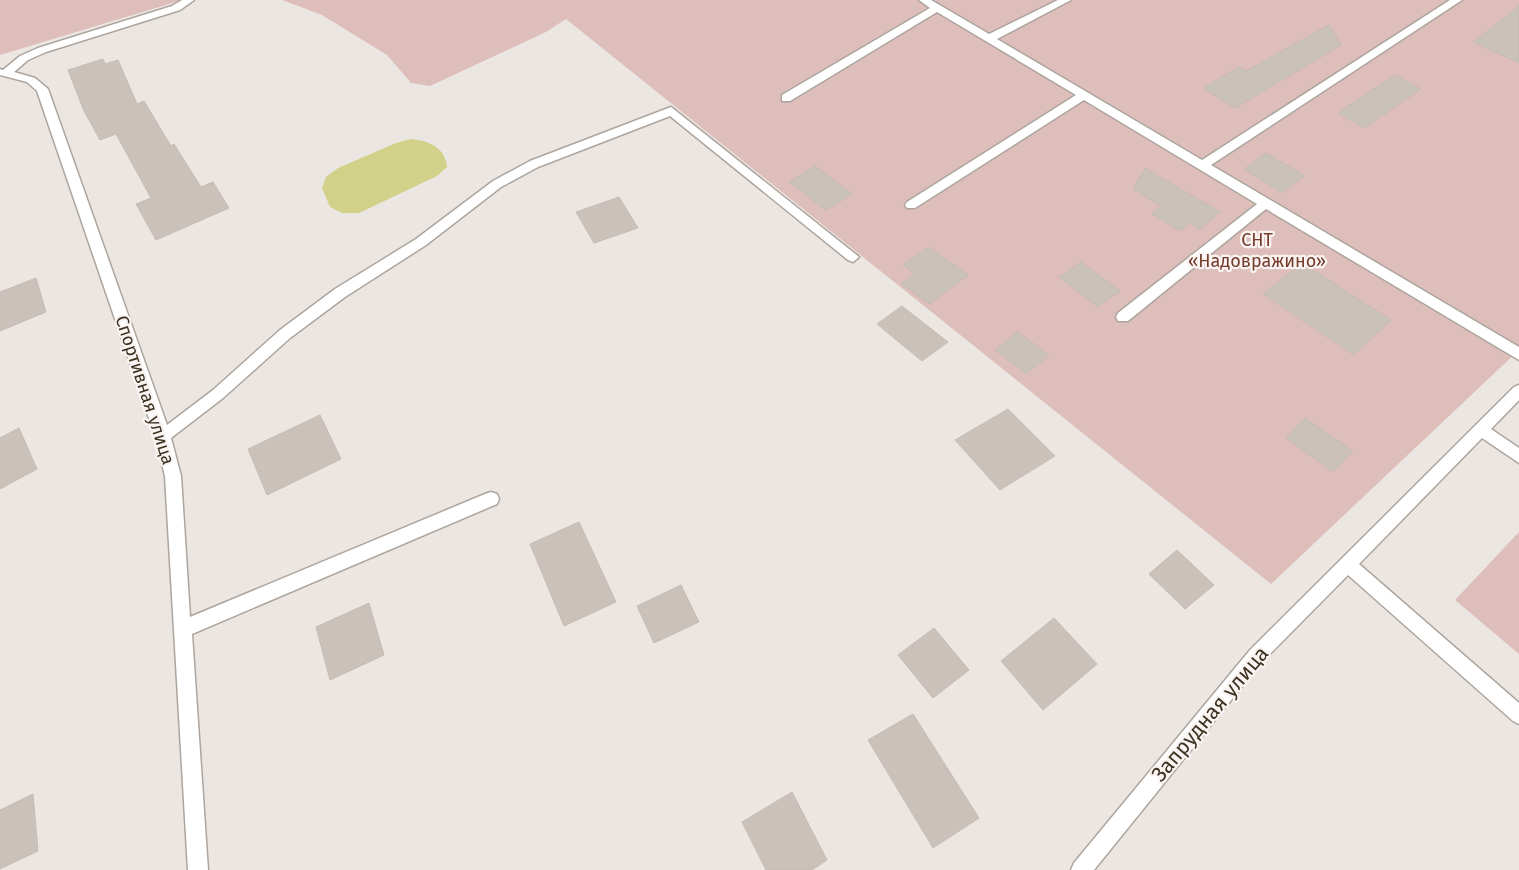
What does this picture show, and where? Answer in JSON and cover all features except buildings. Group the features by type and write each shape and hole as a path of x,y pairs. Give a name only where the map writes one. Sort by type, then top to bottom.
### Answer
{"street":[{"path":"3,72 24,58 42,50 176,8 189,0"},
{"path":"924,0 1519,354"},
{"path":"988,38 1066,0"},
{"path":"1202,165 1456,0"},
{"path":"786,98 937,8"},
{"name":"Спортивная улица","path":"3,72 31,80 42,89 163,436 173,476 198,870"},
{"path":"911,205 1084,94"},
{"path":"163,436 218,394 284,334 340,293 421,242 497,184 534,164 670,111 853,257"},
{"path":"1123,317 1266,203"},
{"name":"Запрудная улица","path":"1081,870 1256,656 1519,391"},
{"path":"1480,429 1519,456"},
{"path":"183,629 491,499"},
{"path":"1347,564 1519,715"}],"green space":[{"path":"0,0 179,0 179,1 0,55"},
{"name":"СНТ «Надовражино»","path":"282,0 1519,0 1519,350 1271,584 566,19 546,32 430,86 411,83 387,55 322,15"},
{"path":"1519,532 1519,654 1455,600"}],"shaded area":[{"path":"411,139 424,141 435,146 443,154 447,167 437,176 359,213 342,213 330,207 322,188 326,177 338,168 396,143"}]}
